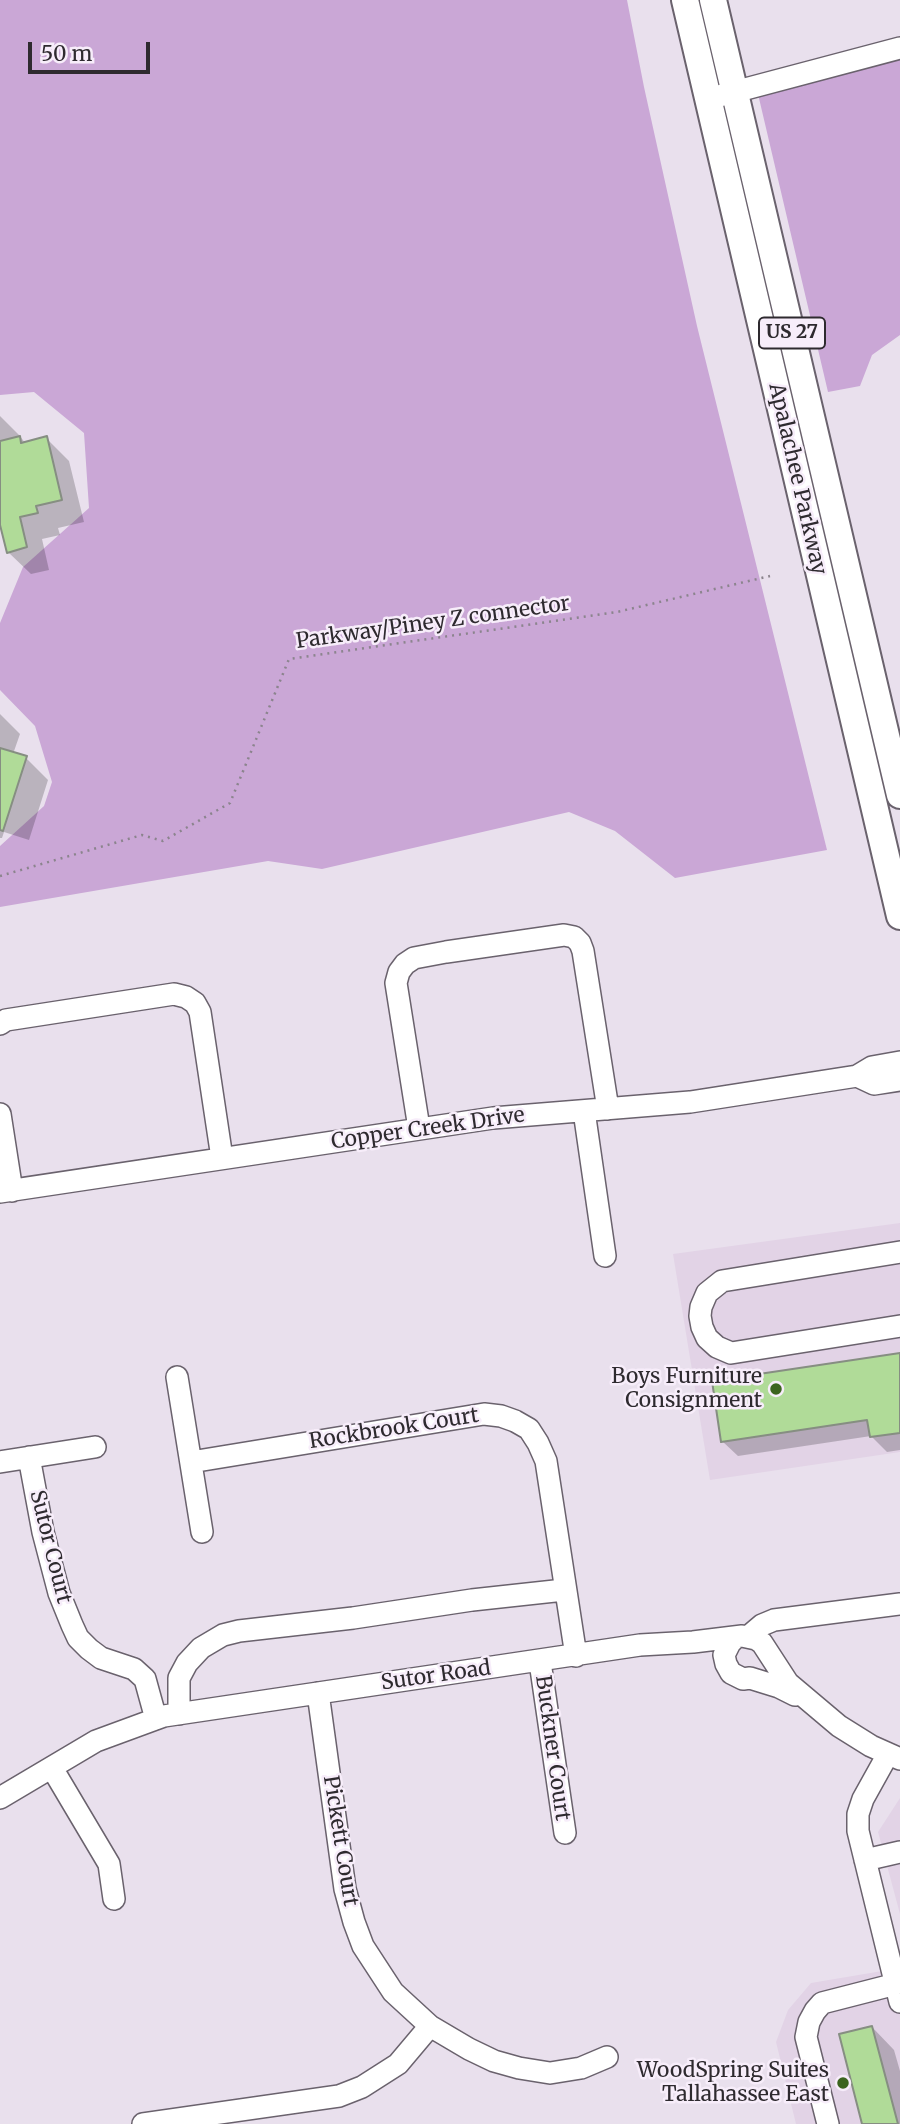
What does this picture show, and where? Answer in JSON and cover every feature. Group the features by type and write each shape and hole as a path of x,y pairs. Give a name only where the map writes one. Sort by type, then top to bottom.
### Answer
{"main road":[{"name":"Apalachee Parkway","path":"685,0 900,916"},
{"name":"Apalachee Parkway","path":"713,0 900,795"},
{"path":"821,580 848,574"}],"street":[{"path":"708,98 900,48"},
{"path":"419,1128 396,983 399,972 414,958 564,934 580,943 583,951 608,1109"},
{"path":"0,1024 6,1020 174,994 186,997 195,1003 200,1012 222,1158"},
{"name":"Copper Creek Drive","path":"6,1191 493,1118 690,1102 857,1076 872,1067 900,1062"},
{"name":"Copper Creek Drive","path":"857,1076 874,1084 900,1080"},
{"path":"584,1111 605,1256"},
{"path":"0,1114 6,1191"},
{"path":"900,1252 722,1280 707,1293 700,1316 707,1338 717,1347 731,1353 900,1326"},
{"path":"177,1377 202,1532"},
{"name":"Rockbrook Court","path":"191,1462 484,1414 508,1418 529,1429 546,1461 576,1656"},
{"path":"0,1462 95,1447"},
{"name":"Sutor Court","path":"29,1457 43,1532 59,1593 78,1638 101,1658 134,1669 145,1679 156,1719"},
{"path":"179,1714 180,1678 187,1663 201,1648 223,1635 472,1600 564,1590"},
{"name":"Sutor Road","path":"0,1798 96,1741 156,1719 179,1714 640,1645 750,1641 762,1625 774,1620 900,1604"},
{"path":"750,1641 726,1648 724,1655 731,1673 737,1677 779,1687 809,1703"},
{"path":"750,1641 766,1664 757,1676 750,1678"},
{"path":"750,1641 809,1703 871,1746 894,1756 863,1799 858,1814 858,1831 898,1993 822,2004 809,2022 806,2036 828,2124"},
{"path":"693,1642 726,1664"},
{"name":"Buckner Court","path":"540,1662 565,1833"},
{"name":"Pickett Court","path":"318,1693 345,1889 363,1946 393,1992 430,2026 494,2061 550,2073 581,2068 607,2057"},
{"path":"52,1768 109,1864 114,1899"},
{"path":"865,1860 900,1852"},
{"path":"143,2124 339,2096 362,2087 398,2064 430,2026"}],"path":[{"name":"Parkway/Piney Z connector","path":"0,876 142,835 163,841 230,803 289,659 617,612 770,576"}],"shaded area":[{"path":"0,0 627,0 697,326 827,850 675,878 615,831 569,812 322,869 268,861 0,907 0,846 44,806 52,782 35,726 0,690 0,623 23,567 89,508 84,433 34,392 0,395"},
{"path":"900,57 900,335 872,355 860,386 828,392 758,94"},
{"path":"900,1223 900,1452 710,1480 673,1254"},
{"path":"900,1798 900,1914 878,1832"},
{"name":"WoodSpring Suites Tallahassee East","path":"900,1968 900,2124 796,2124 776,2042 788,2010 811,1983"}],"building":[{"path":"20,436 21,443 47,436 62,500 36,506 38,513 20,517 27,547 7,553 0,525 0,441"},
{"path":"0,748 27,756 3,831 0,830"},
{"path":"900,1353 900,1433 870,1437 867,1420 721,1442 712,1381"},
{"path":"872,2026 898,2124 862,2124 839,2034"}],"place":[{"name":"Boys Furniture Consignment","path":"776,1389"},
{"name":"WoodSpring Suites Tallahassee East","path":"843,2083"}]}
